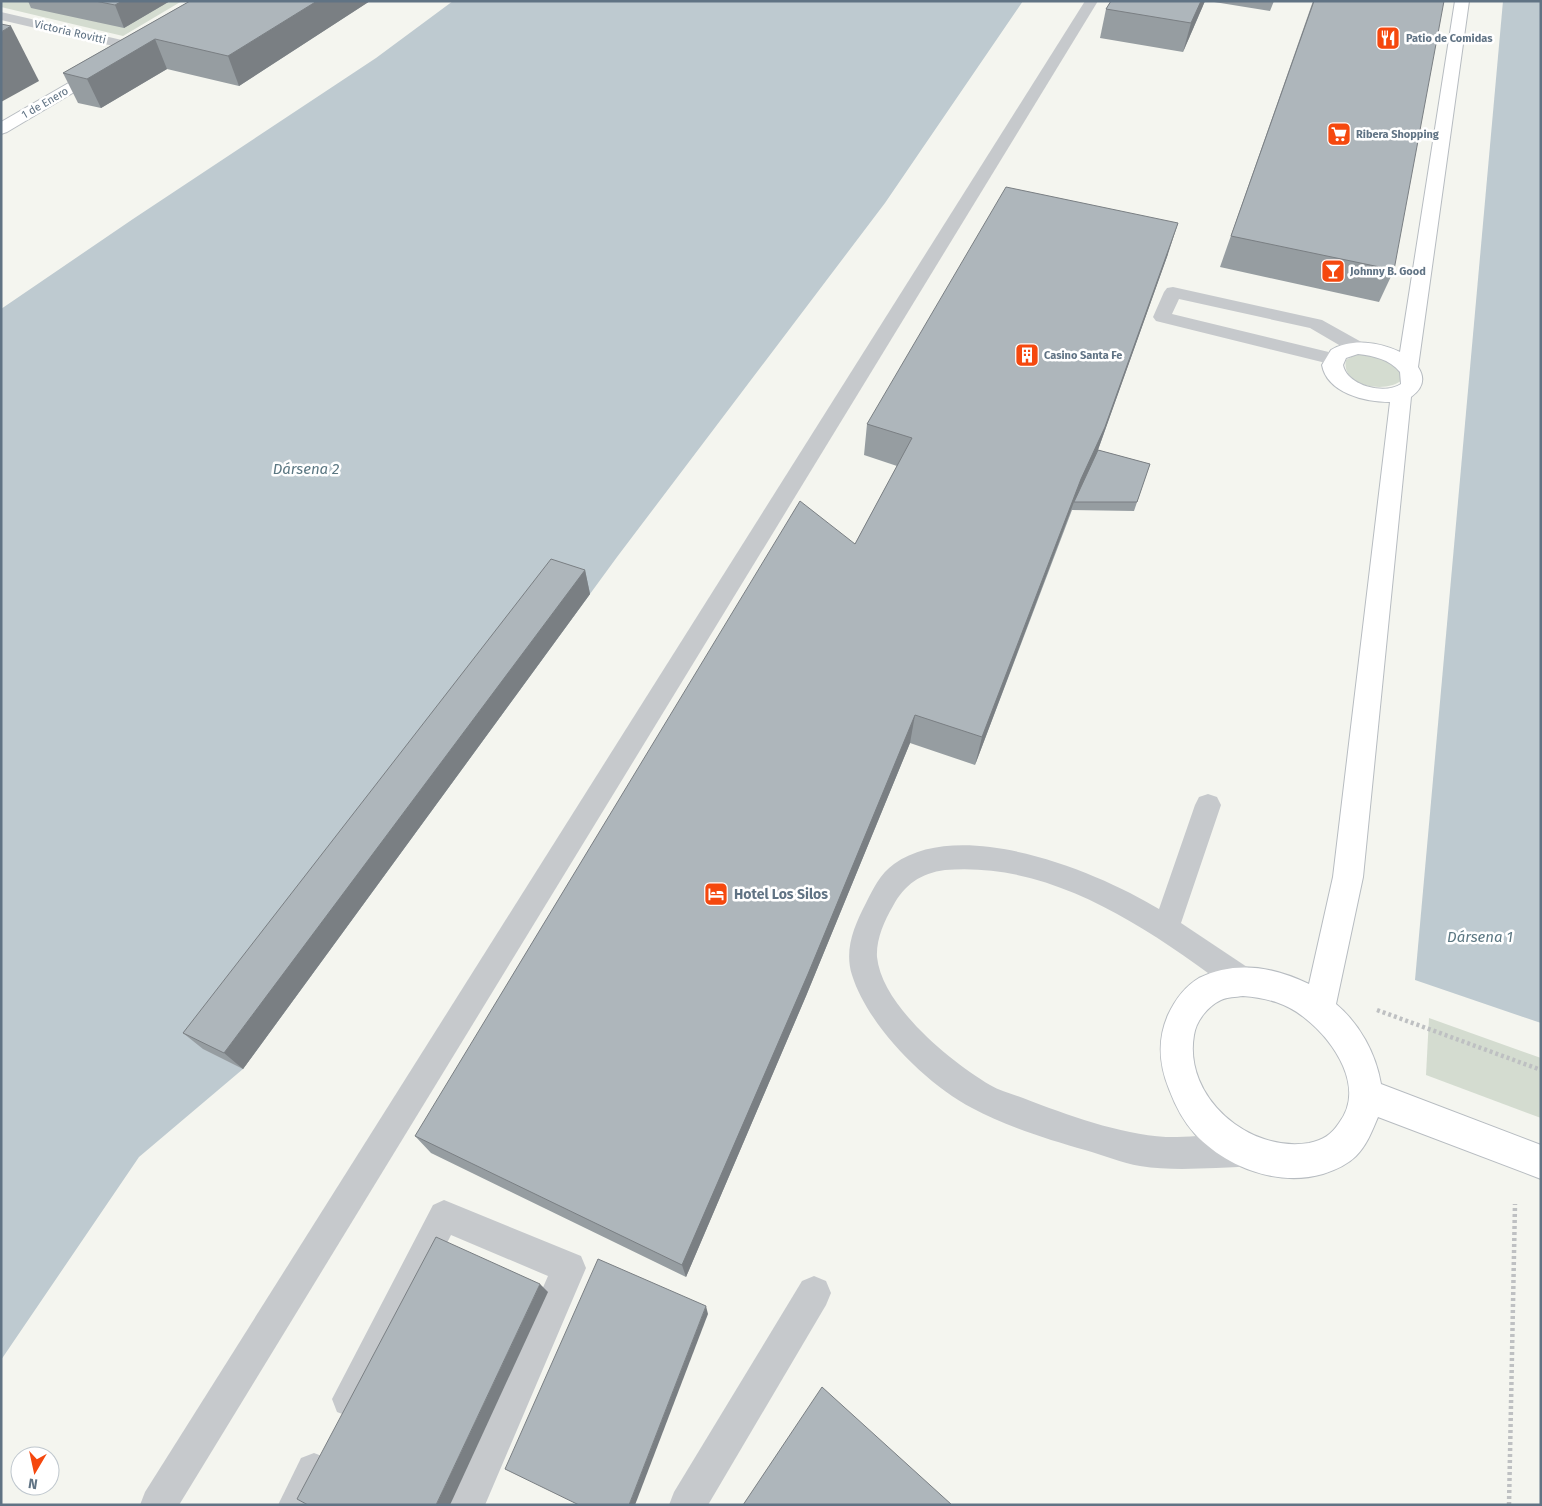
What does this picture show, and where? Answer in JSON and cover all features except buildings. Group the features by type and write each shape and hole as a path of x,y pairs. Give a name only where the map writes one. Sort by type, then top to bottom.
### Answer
{"street":[{"path":"1408,366 1462,1"},
{"name":"1 de Enero","path":"1,130 155,39"},
{"path":"1358,348 1387,354 1408,366 1413,382 1409,389 1401,394 1377,395 1351,387 1335,373 1333,365 1334,359 1340,353 1358,348"},
{"path":"1320,1008 1348,877 1401,394"},
{"path":"1243,981 1262,982 1282,988 1320,1008 1338,1027 1352,1048 1362,1071 1365,1095 1362,1120 1349,1140 1329,1155 1304,1162 1275,1160 1248,1151 1218,1132 1195,1106 1180,1077 1176,1048 1180,1022 1194,1000 1216,986 1243,981"},
{"path":"1365,1095 1541,1162"}],"lane":[{"path":"158,1505 1092,1"},
{"name":"Victoria Rovitti","path":"1,16 139,48"},
{"path":"1,26 15,19"},
{"path":"1334,359 1162,317 1173,292 1316,324 1358,348"},
{"path":"1166,927 1208,805"},
{"path":"1243,981 1190,941 1116,899 1052,873 1014,863 975,857 939,858 922,862 905,872 889,886 866,932 863,957 874,992 900,1030 957,1080 983,1098 1057,1127 1139,1150 1191,1153 1248,1151"},
{"path":"296,1505 444,1216 569,1268 466,1505"},
{"path":"687,1505 814,1293"}],"path":[{"path":"1373,1009 1541,1070"},
{"path":"1509,1505 1515,1204"}],"shaded area":[{"path":"1,1 182,1 123,36 1,7"},
{"path":"1361,354 1372,354 1399,367 1403,379 1396,384 1376,387 1357,382 1346,369 1346,360"},
{"path":"1429,1018 1541,1058 1541,1118 1426,1075"}],"water":[{"name":"Dársena 2","path":"453,1 1023,1 885,203 617,557 243,1069 139,1157 1,1360 1,309 376,58"},
{"name":"Dársena 1","path":"1503,1 1541,1 1541,1023 1415,980"}],"place":[{"name":"Patio de Comidas","path":"1388,38"},
{"name":"Ribera Shopping","path":"1339,134"},
{"name":"Johnny B. Good","path":"1333,271"},
{"name":"Casino Santa Fe","path":"1027,355"},
{"name":"Hotel Los Silos","path":"716,894"}]}
